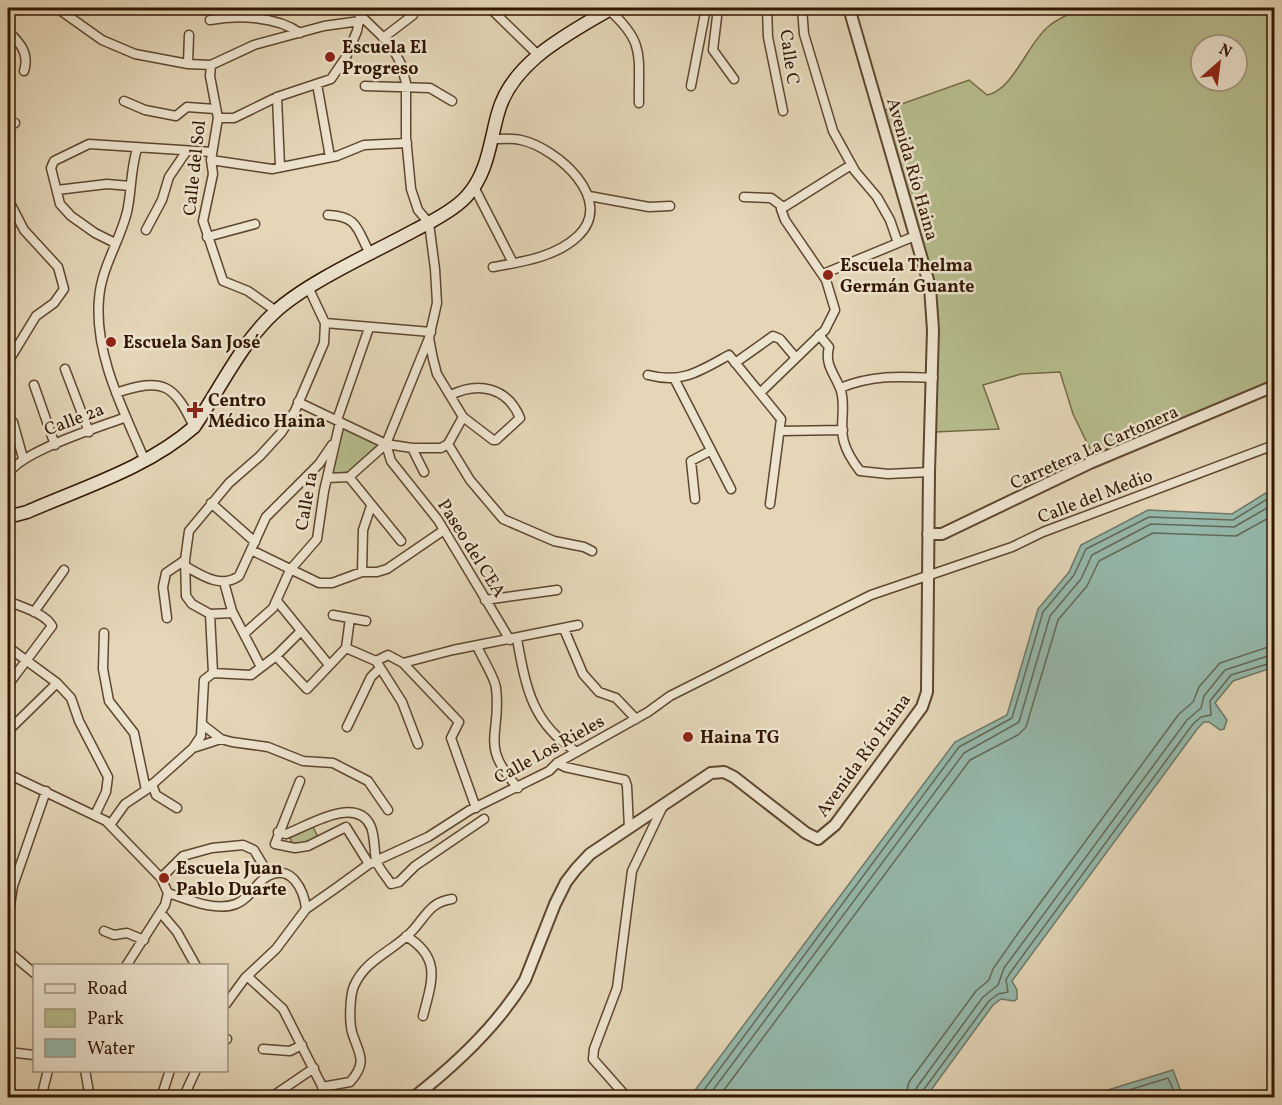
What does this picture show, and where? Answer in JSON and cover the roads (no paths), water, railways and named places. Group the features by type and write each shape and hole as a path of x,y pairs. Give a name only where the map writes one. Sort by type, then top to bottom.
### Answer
{"main road":[{"path":"8,517 27,512 145,461 165,451 194,427 253,335 276,311 309,289 429,223 465,198 474,187 493,139 498,111 507,91 538,55 611,9"}],"street":[{"path":"57,8 102,40 135,54 188,64 211,65 254,45 360,15"},
{"path":"490,8 538,55"},
{"path":"691,86 706,8"},
{"path":"718,8 713,50 734,79"},
{"name":"Calle C","path":"767,8 768,37 783,111"},
{"path":"802,8 804,34 833,131 851,165 877,197 890,220 898,243"},
{"name":"Avenida Río Haina","path":"413,1098 447,1069 516,995 525,980 566,882 590,854 662,808 701,778 711,773 724,772 734,777 806,833 818,839 826,833 922,707 927,692 928,472 933,378 930,287 849,8"},
{"path":"611,9 636,38 639,103"},
{"path":"327,477 349,477 386,444 430,335 437,303 429,223 418,210 411,189 406,143 407,86 401,64 391,45 360,15"},
{"path":"218,118 234,118 277,97 317,84 335,75 346,57 360,15"},
{"path":"383,38 413,15"},
{"path":"210,20 228,17 267,21 300,33"},
{"path":"8,32 19,40 22,47 26,64 24,70"},
{"path":"188,64 189,34"},
{"name":"Calle del Sol","path":"211,65 218,118 211,156 213,174 204,221 207,237 223,281 248,291 276,311"},
{"path":"317,84 330,158"},
{"path":"365,86 430,88 452,101"},
{"path":"277,97 280,167"},
{"path":"124,101 145,110 176,116 187,107 215,108"},
{"path":"493,139 522,140 559,159 571,169 590,196 589,222 578,236 528,262 493,267"},
{"path":"115,243 71,216 60,204 51,168 59,157 85,144 186,152 272,169 330,158 364,145 406,143"},
{"path":"137,149 130,171 128,210 115,243 99,298 103,346 116,393 145,461"},
{"path":"146,230 162,200 169,177 186,152"},
{"path":"760,393 819,335 831,320 835,310 822,274 782,214 784,206 851,165"},
{"path":"57,190 107,184 130,186"},
{"path":"474,187 513,263"},
{"path":"590,196 649,207 670,206"},
{"path":"744,196 771,198 784,206"},
{"path":"8,199 24,230 58,267 64,283 60,296 36,316 8,362"},
{"path":"328,215 340,216 352,221 371,255"},
{"path":"207,237 255,224"},
{"path":"822,274 915,236"},
{"path":"233,613 210,614 188,601 185,563 189,531 211,503 281,433 298,402 324,343 325,323 309,289"},
{"path":"325,323 430,335"},
{"name":"Calle 1a","path":"245,633 277,602 290,570 317,539 338,421 369,328"},
{"path":"430,335 437,374 463,417 496,440 520,418 505,395 482,387 467,387 451,395"},
{"path":"819,335 829,347 827,355 829,368 840,388 844,404 843,440 850,458 860,471 888,474 928,472"},
{"path":"648,375 689,377 732,359 773,336 780,339 795,358"},
{"path":"732,359 781,419 770,504"},
{"path":"65,369 89,432"},
{"path":"840,388 864,378 881,376 933,378"},
{"path":"674,378 731,489"},
{"path":"34,385 55,445"},
{"name":"Carretera La Cartonera","path":"928,534 942,534 1090,463 1275,386"},
{"path":"116,393 135,387 166,388 175,392 182,401 194,427"},
{"path":"298,402 386,444 412,448 441,448 448,444 463,417"},
{"name":"Calle 2a","path":"8,475 13,465 23,458 126,417"},
{"path":"13,422 23,458"},
{"path":"781,431 843,430"},
{"path":"185,563 212,580 224,582 239,576 266,517 319,464 334,442"},
{"name":"Paseo del CEA","path":"386,444 391,462 444,530 484,600 514,640 535,712 566,746 577,752"},
{"path":"448,444 470,480 503,519 554,542 584,547 592,551"},
{"name":"Calle del Medio","path":"927,575 1012,547 1043,532 1275,445"},
{"path":"412,448 424,472"},
{"path":"695,499 691,461 710,451"},
{"path":"349,477 401,541"},
{"path":"211,503 253,546 290,570 319,583 332,583 362,572 377,572 387,568 444,530"},
{"path":"362,572 363,530 371,506"},
{"path":"167,618 163,587 166,573 185,563"},
{"path":"34,612 64,570"},
{"name":"Calle Los Rieles","path":"228,1001 247,976 263,963 306,909 373,862 428,837 476,808 549,771 557,763 636,719 669,696 871,595 927,575"},
{"path":"224,582 233,613 261,667"},
{"path":"484,600 557,590"},
{"path":"8,601 34,612 51,622 52,626 8,685"},
{"path":"277,602 329,665"},
{"path":"210,614 213,673"},
{"path":"333,615 366,621"},
{"path":"276,656 307,689 346,648 350,618"},
{"path":"403,663 578,625"},
{"path":"564,629 583,674 599,692 616,698 636,719"},
{"path":"110,825 125,804 149,787 193,748 201,736 204,680 213,673 251,675 276,656 300,632"},
{"path":"104,633 103,669 109,701 134,733 149,787 156,795 177,808"},
{"path":"477,646 484,665 496,686 494,735 498,763 518,788"},
{"path":"8,647 69,694 79,721 108,777 106,792 95,815"},
{"path":"346,648 378,664 402,702 418,744"},
{"path":"346,727 378,664 388,655 403,663 459,722 451,738 476,808"},
{"path":"8,731 57,683"},
{"path":"203,725 221,739"},
{"path":"193,748 221,739 268,747 303,761 333,763 368,781 388,810"},
{"path":"557,763 565,767 625,780 629,828"},
{"path":"8,775 95,815 110,825 161,878 168,892 197,903 235,905 248,897 269,875 278,873 289,875 298,882 306,909"},
{"path":"300,781 275,844 295,848 308,846 346,827 391,884 399,882 415,866 484,819"},
{"path":"8,918 13,886 46,791"},
{"path":"621,1098 623,1093 619,1085 593,1059 594,1049 617,988 632,871 662,808"},
{"path":"278,832 286,834 330,814 350,812 365,818 370,826 373,862"},
{"path":"161,878 183,856 212,848 243,845 254,850 269,875"},
{"path":"127,964 161,913 168,892"},
{"path":"322,1087 350,1082 356,1076 361,1051 351,1031 353,988 361,973 414,929 425,912 441,900 452,899"},
{"path":"161,913 177,932 195,964"},
{"path":"104,931 114,935 127,933 144,940"},
{"path":"406,936 421,946 432,971 423,1016"},
{"path":"8,951 33,972"},
{"path":"259,986 263,963"},
{"path":"247,976 283,1009 328,1098"},
{"path":"263,1049 290,1051 302,1045"},
{"path":"8,1052 33,1054"},
{"path":"270,1098 314,1068"},
{"path":"41,1098 48,1072"},
{"path":"85,1072 90,1098"},
{"path":"161,1098 170,1072"},
{"path":"183,1098 196,1072"}],"water":[{"path":"1274,488 1274,667 1233,681 1215,703 1227,720 1224,729 1220,730 1209,722 1204,722 1198,728 1012,981 1017,990 1017,999 1014,1001 1001,999 993,1005 926,1097 690,1097 955,742 1007,715 1038,609 1069,572 1081,545 1148,510 1232,514"},
{"path":"1173,1070 1183,1097 1085,1097"}],"place":[{"name":"Escuela El Progreso","path":"330,57"},
{"name":"Escuela Thelma Germán Guante","path":"828,275"},
{"name":"Escuela San José","path":"111,342"},
{"name":"Centro Médico Haina","path":"195,410"},
{"name":"Haina TG","path":"688,737"},
{"name":"Escuela Juan Pablo Duarte","path":"164,878"}]}
